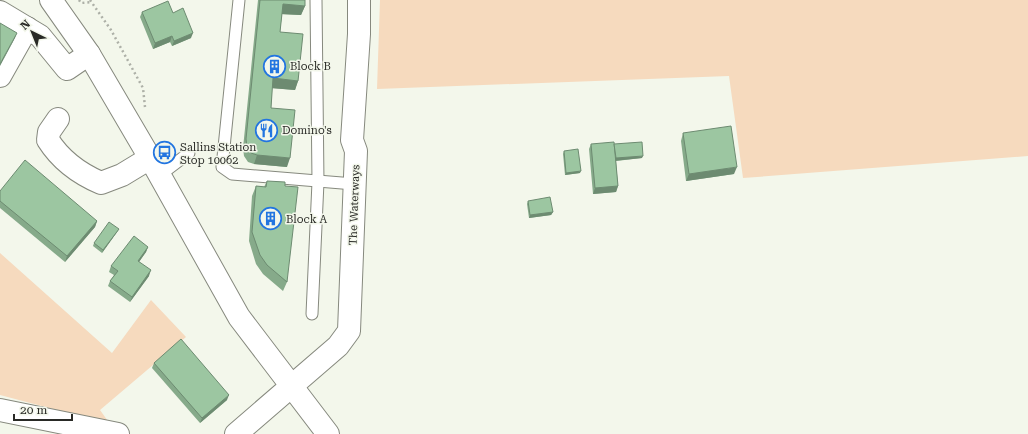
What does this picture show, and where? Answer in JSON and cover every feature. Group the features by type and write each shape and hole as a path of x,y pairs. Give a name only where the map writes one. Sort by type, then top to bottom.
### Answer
{"street":[{"path":"51,0 89,54 155,167 239,317 328,434"},
{"name":"The Waterways","path":"236,434 338,346 349,331 356,151 352,140 359,34 359,0"},
{"path":"0,12 40,36 67,69 89,54"},
{"path":"0,76 27,28"},
{"path":"58,119 49,132 48,140 53,148 84,176 101,183 122,175 155,167"},
{"path":"0,410 118,434"}],"lane":[{"path":"239,0 222,167 232,174 354,184"},
{"path":"312,314 318,182 316,0"},
{"path":"155,167 189,153"}],"path":[{"path":"79,0 81,3 91,1 111,30 143,88 147,111"}],"shaded area":[{"path":"380,0 1028,0 1028,156 743,178 729,76 377,89"},
{"path":"0,253 112,353 151,300 186,337 100,410 110,424 0,395"}],"building":[{"name":"Block B","path":"260,0 305,0 305,6 283,4 280,32 303,34 298,81 273,78 271,108 295,110 290,158 257,155 251,153 247,147 246,139"},
{"path":"168,1 173,13 183,8 193,33 174,41 172,36 155,43 142,12"},
{"path":"0,23 17,33 0,64"},
{"path":"731,126 737,167 689,174 683,133"},
{"path":"614,142 618,186 595,188 591,144"},
{"path":"642,142 643,156 616,158 614,144"},
{"path":"578,149 581,171 566,173 564,151"},
{"path":"25,160 97,221 67,256 0,201 0,191"},
{"name":"Block A","path":"267,181 285,182 285,186 298,187 287,282 267,265 260,255 252,232 256,186 266,187"},
{"path":"550,197 553,212 530,215 528,201"},
{"path":"109,222 119,229 103,250 94,243"},
{"path":"134,236 148,247 138,261 151,270 132,297 110,281 118,271 111,266"},
{"path":"181,339 229,395 202,418 154,363"}],"place":[{"name":"Block B","path":"274,66"},
{"name":"Domino's","path":"266,130"},
{"name":"Sallins Station Stop 10062","path":"164,153"},
{"name":"Block A","path":"271,219"}]}
